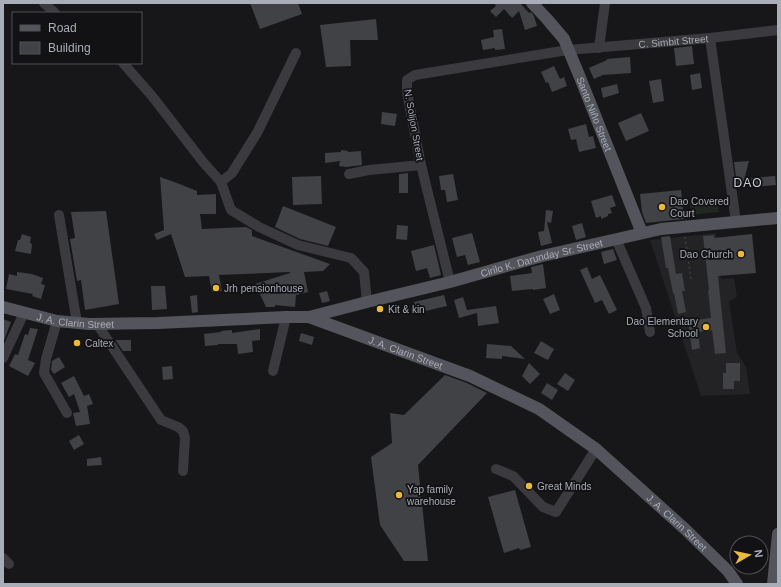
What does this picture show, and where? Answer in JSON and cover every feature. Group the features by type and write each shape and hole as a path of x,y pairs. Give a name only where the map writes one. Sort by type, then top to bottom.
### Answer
{"main road":[{"name":"Santo Niño Street","path":"532,3 564,39 642,233"},
{"name":"Cirilo K. Darunday Sr. Street","path":"309,317 450,282 542,256 642,233 661,229 778,218"},
{"name":"J. A. Clarin Street","path":"3,307 57,322 97,324 309,317 470,376 539,409 596,449 686,530 728,571 737,584"},
{"path":"774,584 778,534"}],"street":[{"path":"44,3 54,12"},
{"path":"599,48 605,3"},
{"name":"C. Simbit Street","path":"568,50 710,38 778,30"},
{"path":"710,38 736,222"},
{"name":"N. Solijon Street","path":"450,282 421,165 407,92 407,80 415,75 568,50"},
{"path":"221,182 232,173 257,133 296,53"},
{"path":"124,64 152,96 203,162 221,182 231,210 259,227 298,245 351,258 364,272 367,302"},
{"path":"349,174 369,170 421,165"},
{"path":"59,215 77,323"},
{"path":"616,239 646,308 650,332"},
{"path":"3,358 24,313"},
{"path":"273,371 286,317"},
{"path":"57,322 46,359 44,373 67,413"},
{"path":"97,324 161,420 178,427 183,431 185,438 183,471"},
{"path":"496,470 513,476 543,507 556,512 596,449"}],"path":[{"path":"684,227 691,279"}],"shaded area":[{"path":"717,199 719,212 691,215 690,203"},
{"name":"Dao Elementary School","path":"716,233 721,279 734,278 737,297 729,301 737,353 746,367 750,394 701,396 650,240"}],"building":[{"path":"250,3 298,3 302,14 260,29"},
{"path":"494,3 520,3 529,13 531,12 534,16 537,26 525,30 519,11 512,18 504,9 496,17 490,11 496,6"},
{"path":"376,19 378,40 350,40 351,66 326,67 320,25"},
{"path":"502,29 505,49 495,50 495,48 483,50 481,40 494,37 493,30"},
{"path":"692,46 694,64 676,66 674,48"},
{"path":"630,57 631,73 603,75 594,79 589,68 607,59"},
{"path":"554,66 560,79 564,77 567,86 552,92 548,82 546,83 541,72"},
{"path":"700,73 702,88 692,90 690,75"},
{"path":"661,79 664,101 653,103 649,81"},
{"path":"617,84 619,93 603,98 601,88"},
{"path":"382,112 397,114 395,126 381,124"},
{"path":"641,113 649,131 626,141 618,123"},
{"path":"586,124 589,137 593,136 596,148 579,152 576,139 571,140 568,129"},
{"path":"341,150 348,152 361,151 362,165 346,167 339,166 340,161 325,163 325,153 341,152"},
{"path":"749,161 743,184 737,185 734,162"},
{"path":"408,173 408,193 399,193 399,174"},
{"path":"453,174 458,200 447,202 445,190 441,190 439,176"},
{"path":"321,176 322,204 293,205 292,177"},
{"path":"775,176 776,185 752,187 751,178"},
{"path":"160,177 197,191 197,195 216,194 216,214 200,214 202,229 246,227 252,230 252,236 330,264 323,271 304,272 308,292 296,295 295,307 275,305 275,307 266,307 255,284 290,272 219,275 222,291 212,292 209,276 185,277 171,234 157,240 154,234 164,230"},
{"name":"Dao Covered Court","path":"681,190 684,219 646,223 642,212 640,194"},
{"path":"612,195 616,206 610,208 612,213 601,219 601,216 596,218 591,201"},
{"path":"283,206 336,227 328,246 300,239 275,227"},
{"path":"546,210 553,211 551,223 547,222 552,243 541,246 538,232 544,231"},
{"path":"106,211 119,304 85,310 81,280 77,281 70,239 75,238 71,212"},
{"path":"582,223 586,237 576,240 572,226"},
{"path":"397,225 408,226 407,240 396,239"},
{"path":"472,233 480,262 468,265 465,255 457,257 452,238"},
{"path":"22,234 31,237 31,254 15,251 18,240 20,240"},
{"path":"752,234 756,273 718,276 726,353 715,354 712,330 698,332 700,348 692,350 688,321 711,318 703,236 714,235 714,238"},
{"path":"670,236 676,274 682,273 685,291 682,291 686,312 678,314 668,268 666,268 661,237"},
{"path":"434,245 441,275 430,278 427,268 416,271 411,251"},
{"path":"613,249 617,260 604,264 601,252"},
{"path":"543,264 546,288 512,291 510,276 532,273 531,267"},
{"path":"587,267 592,279 600,275 617,310 609,314 602,300 595,303 580,270"},
{"path":"17,272 32,274 43,278 41,284 45,285 41,299 32,296 33,294 6,289 9,274 17,276"},
{"path":"151,286 165,286 167,309 152,310"},
{"path":"327,291 330,301 322,303 319,293"},
{"path":"554,294 560,310 550,314 543,299"},
{"path":"197,295 198,312 192,313 190,296"},
{"path":"444,295 447,306 417,313 414,302"},
{"path":"463,297 467,310 496,306 499,323 478,326 477,313 459,318 454,300"},
{"path":"3,319 11,322 3,343"},
{"path":"30,328 38,329 28,360 35,363 28,376 9,366 15,354 18,355 25,334 28,335"},
{"path":"260,329 260,340 252,341 253,352 238,354 237,344 205,346 204,334 232,330 232,333"},
{"path":"301,333 314,337 312,345 299,341"},
{"path":"116,340 131,340 131,351 123,351"},
{"path":"541,341 554,349 548,360 534,353"},
{"path":"487,344 511,346 525,359 502,356 502,359 486,358"},
{"path":"59,357 65,367 54,374 51,370 52,361"},
{"path":"529,363 540,374 530,384 522,376"},
{"path":"726,363 740,363 740,381 734,381 734,389 723,389 723,373 726,373"},
{"path":"172,366 173,379 163,380 162,367"},
{"path":"565,373 575,380 568,391 557,384"},
{"name":"Yap family warehouse","path":"445,375 467,383 487,393 418,465 428,561 404,561 380,525 371,457 392,443 390,413 404,415"},
{"path":"74,376 84,396 89,394 93,404 87,406 90,424 76,426 73,413 80,412 74,394 69,397 61,383"},
{"path":"547,383 558,390 552,400 541,393"},
{"path":"79,435 84,444 74,450 69,441"},
{"path":"101,457 102,465 87,466 87,459"},
{"path":"515,490 531,547 520,550 519,548 504,553 488,497"}],"place":[{"name":"Dao Covered Court","path":"662,207"},
{"name":"Dao Church","path":"741,254"},
{"name":"Jrh pensionhouse","path":"216,288"},
{"name":"Kit & kin","path":"380,309"},
{"name":"Dao Elementary School","path":"706,327"},
{"name":"Caltex","path":"77,343"},
{"name":"Great Minds","path":"529,486"},
{"name":"Yap family warehouse","path":"399,495"}],"district":[{"name":"DAO","path":"748,183"}]}
